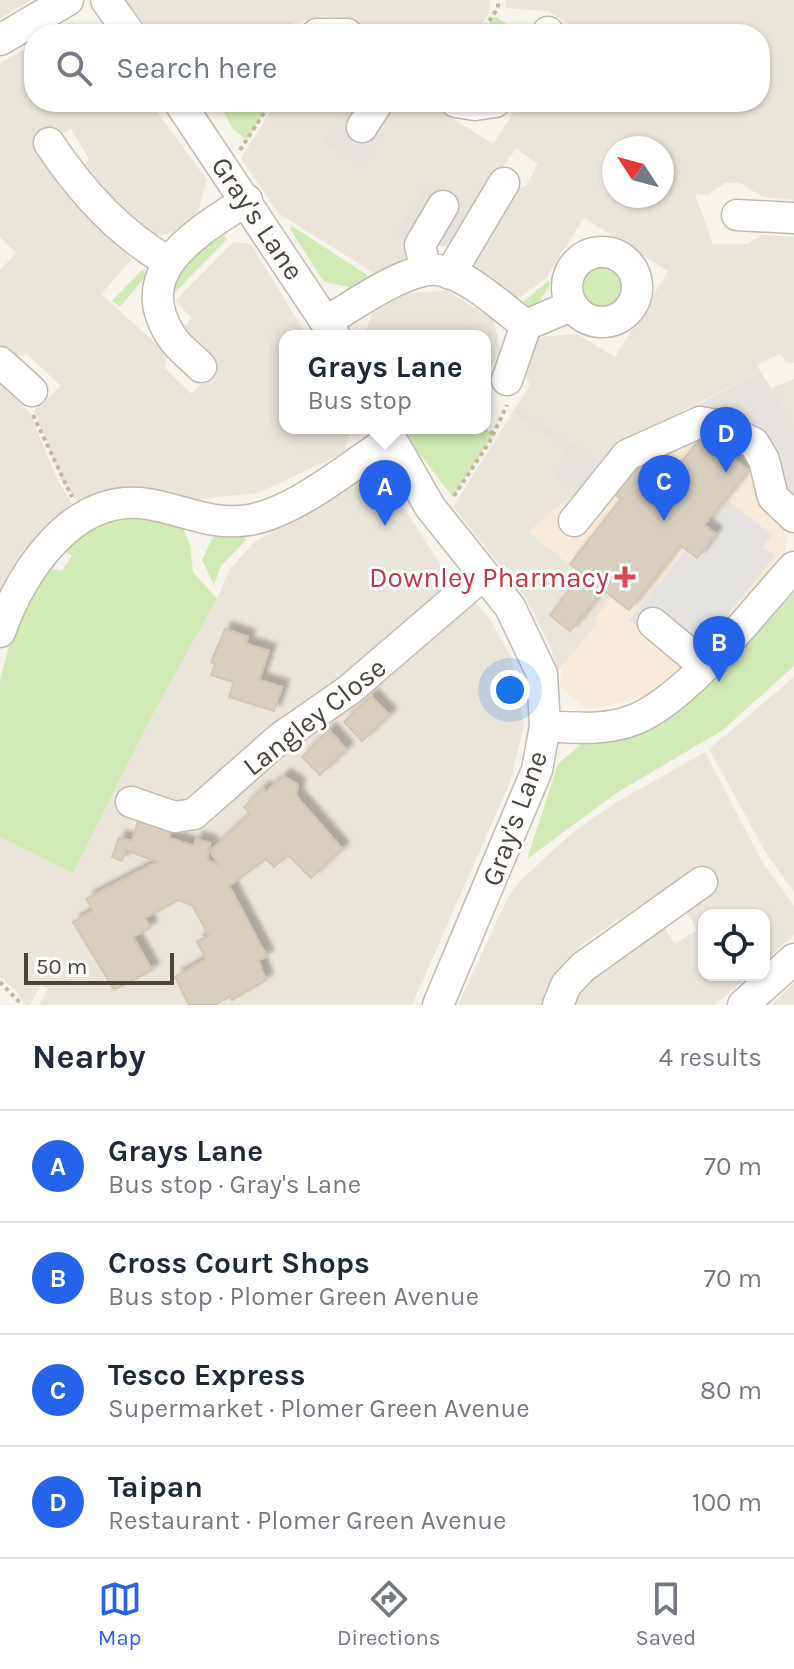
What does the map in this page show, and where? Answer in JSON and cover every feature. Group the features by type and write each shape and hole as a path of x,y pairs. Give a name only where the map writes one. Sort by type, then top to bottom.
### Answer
{"street":[{"path":"27,24 68,0"},
{"path":"106,0 123,24"},
{"path":"0,40 24,26"},
{"name":"Gray's Lane","path":"197,112 224,166 331,329"},
{"path":"49,143 91,197 137,241 167,261"},
{"path":"331,329 387,287 438,272 504,183"},
{"path":"201,367 172,338 164,320 160,277 167,261 198,232 247,200"},
{"path":"443,206 420,245 438,272 526,325"},
{"path":"737,215 794,218"},
{"path":"507,380 526,325 571,306"},
{"path":"0,362 32,391"},
{"path":"574,521 627,455 700,422 717,425 754,443 764,460 773,497 794,517"},
{"path":"0,632 17,595 50,544 82,517 108,505 128,503 148,504 209,521 253,519 284,508 388,434"},
{"name":"Gray's Lane","path":"388,434 438,518 510,607 542,674 543,747 528,796 438,1005"},
{"path":"545,726 578,729 634,719 658,707 703,665 794,567"},
{"name":"Langley Close","path":"131,802 175,817 194,814 280,738 349,690 483,575"},
{"path":"653,623 703,665"},
{"path":"558,1005 566,985 583,967 670,918 702,882"},
{"path":"743,1005 794,959"}],"path":[{"path":"487,24 498,8 498,0"},
{"path":"224,166 236,156 265,112"},
{"path":"438,518 508,410 507,380"},
{"path":"32,391 24,396 82,517"},
{"path":"0,982 22,1005"}],"shaded area":[{"path":"0,0 31,0 0,18"},
{"path":"126,0 490,0 489,13 482,24 356,24 324,16 293,24 144,24"},
{"path":"506,0 794,0 794,200 763,197 740,183 725,183 707,195 695,194 713,244 748,244 761,235 794,237 794,363 786,362 780,354 757,365 761,372 615,444 602,461 516,407 530,385 521,366 537,339 547,336 577,334 615,357 668,271 584,218 546,278 513,303 463,271 499,204 511,200 508,191 526,186 538,164 516,149 470,212 426,185 413,259 380,277 278,213 241,158 270,112 354,112 336,124 321,143 363,168 374,147 385,112 442,112 493,144 514,112 770,112 770,24 569,24 548,11 506,8"},
{"path":"24,50 24,112 157,112 207,180 197,215 170,234 144,237 81,169 89,159 71,129 40,148 70,197 132,259 101,294 161,348 167,357 164,368 192,394 218,366 181,330 192,318 175,301 233,242 251,244 303,330 279,330 279,434 349,434 344,453 258,493 190,500 116,490 78,503 62,482 34,410 61,386 27,354 13,359 0,346 0,270 16,253 0,237 0,63"},
{"path":"345,112 351,112 382,134 363,168 321,143"},
{"path":"427,184 474,215 453,248 414,242 396,232"},
{"path":"448,291 493,319 501,350 491,366 491,330 366,330 372,313 406,293"},
{"path":"761,372 794,426 794,507 722,420 689,409"},
{"path":"794,379 794,426 770,389"},
{"path":"0,383 30,413 57,479 73,505 46,528 0,604"},
{"path":"516,407 602,461 577,491 554,476 564,457 560,444 512,413"},
{"path":"512,413 560,444 565,457 554,476 577,491 529,532 611,597 596,619 599,622 558,671 550,646 526,598 453,507"},
{"path":"663,422 718,434 751,457 787,530 785,555 670,681 642,698 588,710 560,687 562,667 598,622 595,619 611,597 529,531 577,491 615,444"},
{"path":"357,480 390,486 442,567 490,619 511,657 524,725 511,780 412,1005 39,1005 48,989 41,985 30,1005 25,1005 16,991 0,977 0,837 73,873 230,569 253,543"},
{"path":"728,500 772,535 763,547 775,556 686,667 629,620 685,551 696,560 718,533 708,525"},
{"path":"794,677 794,892 766,853 709,749"},
{"path":"705,752 761,860 794,906 794,935 770,957 770,909 698,909 698,981 742,981 722,999 714,1005 577,1005 583,985 664,927 675,944 697,930 687,912 692,904 696,869 583,943 560,974 551,1005 458,1005 507,899 520,881 572,833 615,803"},
{"path":"794,983 794,1005 771,1005"}],"green space":[{"path":"494,16 508,24 489,24"},
{"path":"224,112 265,112 247,140 232,128"},
{"path":"292,226 375,280 359,289 324,282 290,229"},
{"path":"219,230 227,239 165,303 169,277"},
{"path":"598,259 617,267 625,286 617,305 598,313 579,305 571,286 579,267"},
{"path":"143,269 146,276 120,307 112,301"},
{"path":"548,281 551,283 537,305 516,308"},
{"path":"408,434 494,434 453,497 418,452"},
{"path":"131,511 182,526 190,544 193,572 217,599 151,718 73,873 0,837 0,680 14,626 49,568 62,571 72,556 63,550 79,528"},
{"path":"222,530 242,534 246,540 221,566 214,585 202,560 213,537"},
{"path":"794,593 794,666 723,730 618,792 527,859 558,764 581,744 639,735 663,723 717,675"}],"building":[{"path":"703,435 748,470 704,525 715,534 697,558 680,545 629,610 603,590 570,631 550,615 582,573 570,564 621,499 614,494 637,464 648,473 658,461 673,473"},
{"path":"225,629 248,637 246,644 269,651 259,680 282,687 274,711 229,697 234,682 211,675 215,664 211,662"},
{"path":"371,696 389,715 362,741 344,722"},
{"path":"329,730 346,749 320,775 302,757"},
{"path":"284,776 298,785 296,796 342,849 311,878 288,855 274,867 266,859 229,886 267,957 258,960 266,980 232,1000 230,996 215,1005 189,1005 175,977 206,959 197,941 209,936 192,905 178,900 145,918 150,928 133,937 152,970 114,990 73,922 93,910 86,899 157,862 126,850 122,861 112,857 119,838 132,841 138,821 171,831 169,838 194,846 196,839 210,843 207,860 219,865 210,851 250,814 244,807 263,788 266,792"}],"place":[{"name":"Taipan","path":"726,473"},
{"name":"Tesco Express","path":"664,521"},
{"name":"Grays Lane","path":"385,526"},
{"name":"Downley Pharmacy","path":"625,577"},
{"name":"Cross Court Shops","path":"719,682"}]}
